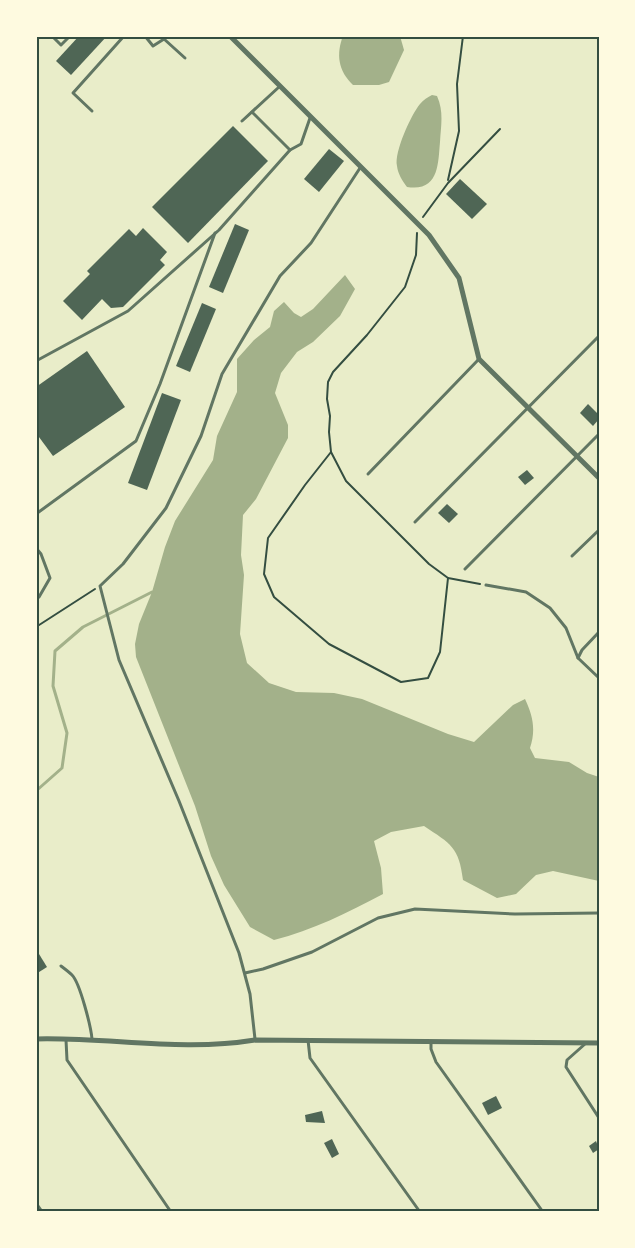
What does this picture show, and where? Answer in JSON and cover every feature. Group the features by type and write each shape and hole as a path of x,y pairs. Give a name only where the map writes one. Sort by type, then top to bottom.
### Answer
{"street":[{"path":"230,36 429,235 459,278 479,359 599,478"},
{"path":"36,1039 66,1038 200,1046 255,1040 599,1043"},
{"path":"36,1205 41,1212"}],"lane":[{"path":"52,36 61,45 70,36"},
{"path":"92,111 73,93 124,36"},
{"path":"145,36 153,46 164,39 185,58"},
{"path":"242,121 280,86"},
{"path":"252,112 290,150"},
{"path":"36,361 128,311 215,233 290,150 301,144 311,116"},
{"path":"255,1040 250,994 245,973 183,812 119,660 100,586 123,564 166,508 201,436 222,374 280,276 311,243 361,166"},
{"path":"36,514 136,441 160,384 215,233"},
{"path":"416,522 599,336"},
{"path":"368,474 479,359"},
{"path":"465,569 599,434"},
{"path":"572,556 599,530"},
{"path":"36,548 41,554 50,578 36,599"},
{"path":"486,585 526,592 550,608 566,628 578,658 599,678"},
{"path":"578,658 582,650 599,632"},
{"path":"245,973 312,952 378,918 415,909 514,914 599,913"},
{"path":"61,966 73,975 78,984 91,1027 92,1040"},
{"path":"66,1038 67,1060 171,1212"},
{"path":"308,1040 310,1058 420,1212"},
{"path":"431,1041 431,1049 436,1062 543,1212"},
{"path":"586,1043 567,1060 567,1067 599,1118"}],"path":[{"path":"448,183 459,131 457,84 464,36"},
{"path":"486,585 448,578 429,564 346,481 331,452 327,399 328,382 333,372 405,288 416,255 418,224 448,183 500,129"},
{"path":"331,452 268,537 264,574 274,597 329,644 401,682 428,678 440,652 448,578"},
{"path":"36,627 100,586"}],"shaded area":[{"path":"343,36 400,36 404,50 389,82 379,85 353,85 348,80 341,68 339,56"},
{"path":"432,95 437,96 441,113 435,175 425,185 407,187 400,177 398,152 416,109"},
{"path":"345,275 355,289 340,316 313,342 297,352 281,373 275,393 288,425 288,438 256,499 243,515 241,555 244,575 240,634 247,663 269,683 296,692 334,693 362,699 448,734 474,742 513,705 525,699 533,723 530,748 535,758 569,762 599,777 599,881 553,871 536,875 516,894 497,898 463,880 459,860 452,847 424,826 391,832 374,841 381,868 383,894 330,920 274,940 250,927 224,885 136,657 135,644 139,624 175,521 213,460 217,436 237,392 237,359 254,340 270,327 274,311 284,302 301,317 313,309"}],"building":[{"path":"79,36 107,36 71,75 56,61"},
{"path":"233,126 268,161 188,243 152,207"},
{"path":"329,149 344,161 319,192 304,179"},
{"path":"460,179 487,204 472,219 446,194"},
{"path":"235,224 249,230 223,293 209,287"},
{"path":"143,228 167,252 160,260 165,265 123,307 111,308 102,299 82,320 63,301 90,274 87,271 129,229 136,236"},
{"path":"202,303 216,309 190,372 176,366"},
{"path":"87,351 125,407 53,456 36,433 36,387"},
{"path":"162,393 181,400 147,490 128,483"},
{"path":"588,404 599,415 599,419 593,426 580,413"},
{"path":"527,470 534,478 525,485 518,477"},
{"path":"447,504 458,514 449,523 438,513"},
{"path":"39,954 47,967 36,974 36,956"},
{"path":"496,1096 502,1108 488,1115 482,1103"},
{"path":"322,1111 325,1123 306,1122 305,1115"},
{"path":"332,1139 339,1154 332,1158 324,1143"},
{"path":"596,1141 599,1149 593,1153 589,1146"}],"waterway":[{"path":"36,791 62,768 67,733 53,686 55,651 83,627 152,592"}]}
